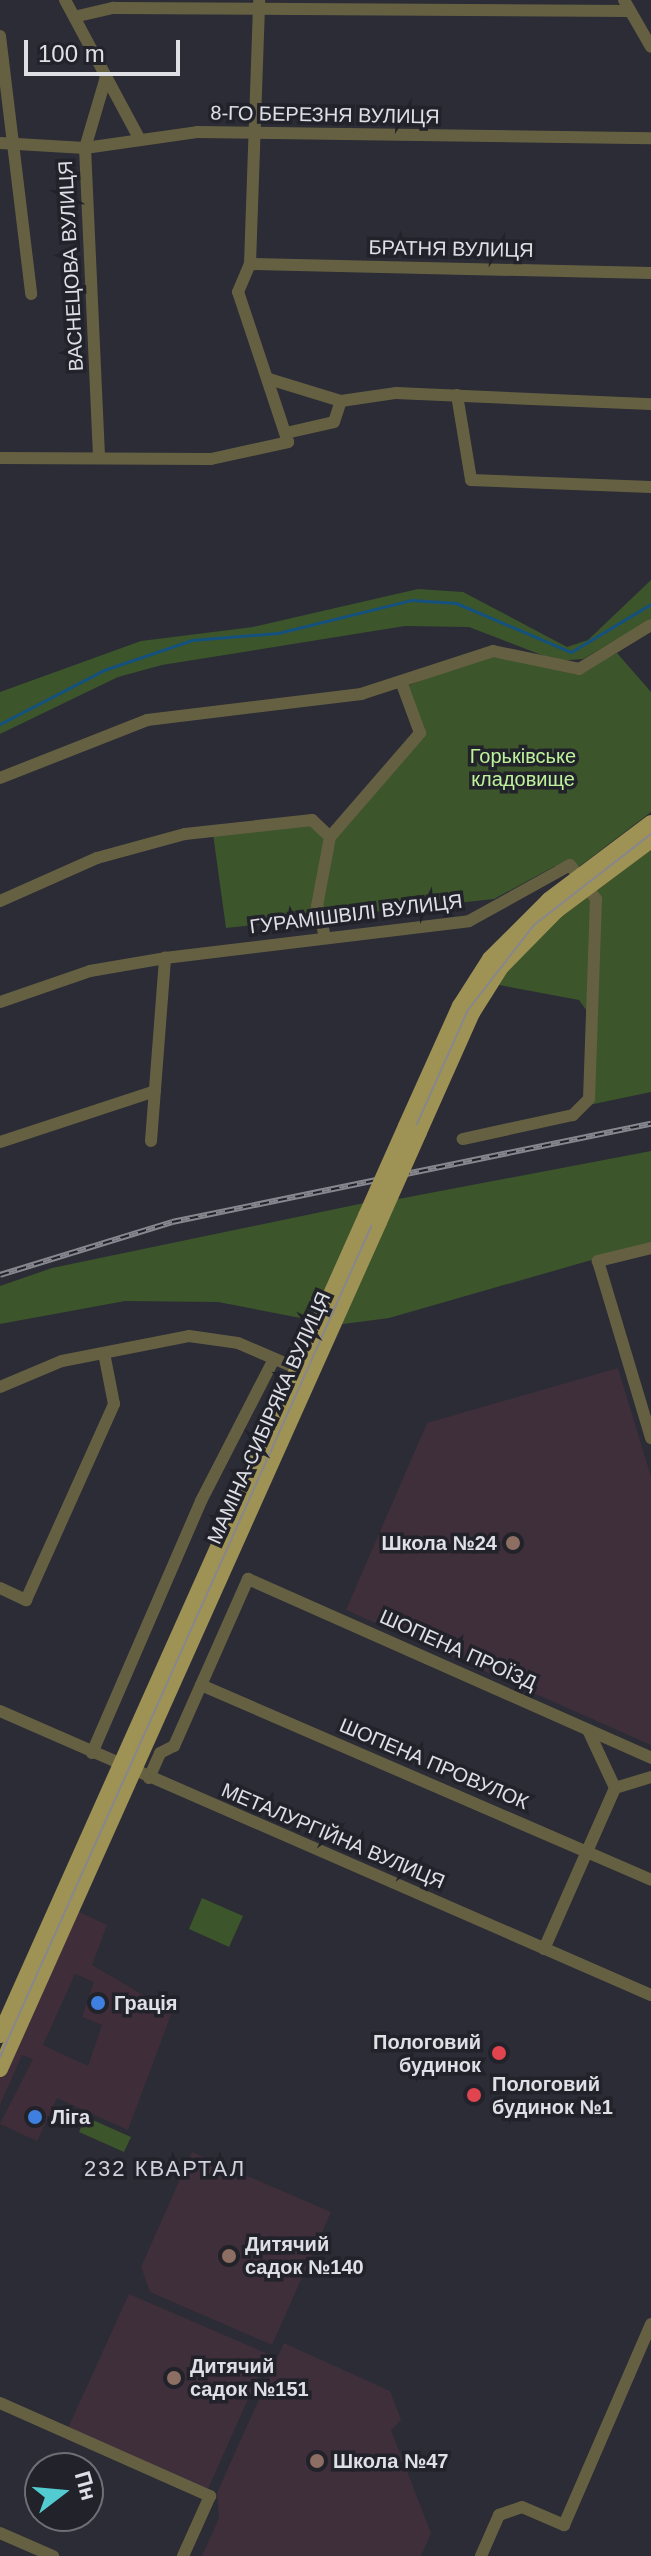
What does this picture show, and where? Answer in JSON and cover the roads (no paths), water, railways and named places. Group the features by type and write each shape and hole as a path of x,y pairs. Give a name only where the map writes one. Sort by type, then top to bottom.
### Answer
{"main road":[{"name":"МАМІНА-СИБІРЯКА ВУЛИЦЯ","path":"1,2062 135,1772 304,1372 413,1129 493,978 537,928 586,880 649,832"},
{"name":"МАМІНА-СИБІРЯКА ВУЛИЦЯ","path":"0,2035 135,1772"}],"street":[{"path":"65,0 78,16 138,136"},
{"path":"78,16 114,8 259,4 627,6 651,47"},
{"path":"0,458 236,457 288,442 238,292 250,264 257,133 259,4"},
{"name":"ВАСНЕЦОВА ВУЛИЦЯ","path":"0,36 31,294"},
{"name":"ВАСНЕЦОВА ВУЛИЦЯ","path":"99,456 85,148 106,77"},
{"name":"8-ГО БЕРЕЗНЯ ВУЛИЦЯ","path":"0,143 85,148 138,136 257,133 651,138"},
{"name":"БРАТНЯ ВУЛИЦЯ","path":"250,264 651,273"},
{"path":"269,379 341,401 457,395 651,404"},
{"path":"457,395 471,480 651,487"},
{"path":"286,433 334,422 341,401"},
{"path":"0,778 147,720 316,702 402,684 493,651 579,669 651,625"},
{"path":"325,937 317,906 330,837 417,739 402,684"},
{"path":"0,901 97,858 185,834 312,820 330,837"},
{"name":"ГУРАМІШВІЛІ ВУЛИЦЯ","path":"0,1002 90,971 165,958 461,923 566,865 586,880"},
{"path":"463,1139 573,1115 589,1099 598,934 586,880"},
{"path":"151,1141 165,958"},
{"path":"0,1142 155,1091"},
{"path":"651,1248 598,1261 651,1438"},
{"path":"0,1387 104,1353 213,1337 304,1372"},
{"path":"0,1588 26,1600 114,1404 104,1353"},
{"path":"92,1753 201,1501 274,1359"},
{"name":"ШОПЕНА ПРОЇЗД","path":"201,1685 248,1579 651,1758"},
{"path":"135,1772 174,1746 201,1685"},
{"name":"ШОПЕНА ПРОВУЛОК","path":"201,1685 651,1880"},
{"name":"МЕТАЛУРГІЙНА ВУЛИЦЯ","path":"0,1711 651,1995"},
{"path":"544,1949 615,1788 588,1730"},
{"path":"615,1788 651,1777"},
{"path":"481,2556 499,2515 522,2507 564,2525 647,2343 651,2324"},
{"path":"0,2403 210,2496 183,2556"},
{"path":"0,2533 53,2556"}],"waterway":[{"path":"0,724 104,670 192,640 278,633 411,600 456,603 571,652 651,604"}],"tram line":[{"path":"0,2057 468,1010 534,925 651,834"}],"railway":[{"path":"0,1275 172,1222 651,1124"}],"place":[{"name":"Школа №24","path":"513,1543"},
{"name":"Грація","path":"98,2003"},
{"name":"Пологовий будинок","path":"499,2053"},
{"name":"Пологовий будинок №1","path":"474,2095"},
{"name":"Ліга","path":"35,2117"},
{"name":"Дитячий садок №140","path":"229,2256"},
{"name":"Дитячий садок №151","path":"174,2378"},
{"name":"Школа №47","path":"317,2461"}],"district":[{"name":"232 КВАРТАЛ","path":"165,2169"}],"park label":[{"name":"Горьківське кладовище","path":"523,768"}]}
